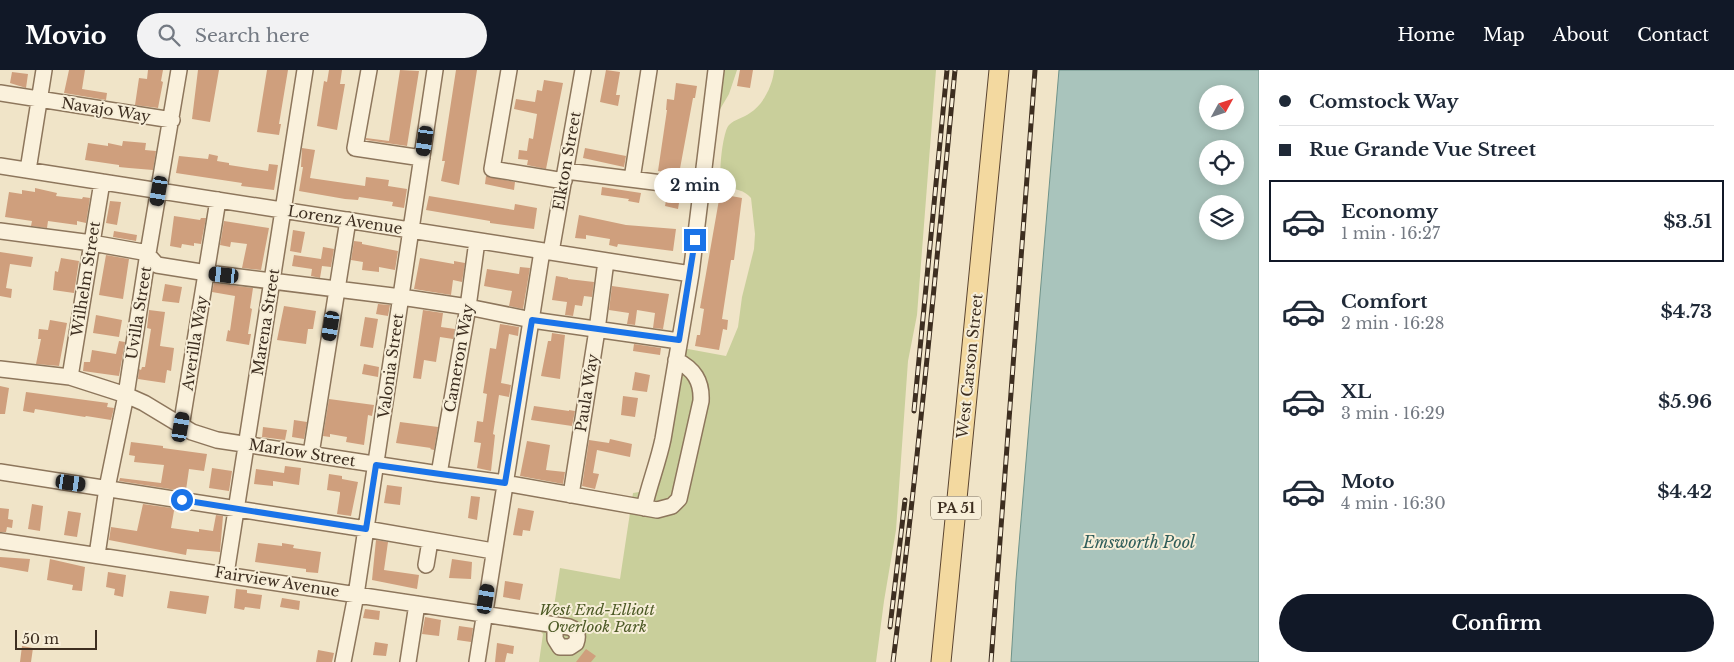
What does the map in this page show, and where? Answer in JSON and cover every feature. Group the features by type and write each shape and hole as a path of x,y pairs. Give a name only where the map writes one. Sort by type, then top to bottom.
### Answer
{"main road":[{"name":"West Carson Street","path":"941,662 999,70"}],"street":[{"path":"28,170 44,70"},
{"name":"Uvilla Street","path":"97,555 107,488 126,395 179,70"},
{"name":"Marena Street","path":"226,574 273,281 304,70"},
{"path":"369,70 355,148 422,158"},
{"name":"Valonia Street","path":"343,662 356,595 436,70"},
{"path":"509,70 492,169 565,176 632,179 702,188"},
{"name":"Elkton Street","path":"477,662 532,320 565,176 584,70"},
{"path":"632,179 649,70"},
{"path":"644,508 663,439 691,274 716,70"},
{"name":"Navajo Way","path":"0,93 172,120"},
{"name":"Lorenz Avenue","path":"0,166 691,274"},
{"name":"Wilhelm Street","path":"70,377 102,182"},
{"name":"Averilla Way","path":"181,427 218,200"},
{"path":"311,454 348,220"},
{"path":"0,231 92,243 148,254 158,265 207,273 401,297 468,307 532,320 679,340"},
{"name":"Cameron Way","path":"439,474 468,307 477,241"},
{"name":"Paula Way","path":"571,495 606,261"},
{"name":"Marlow Street","path":"0,369 70,377 126,395 144,403 181,427 216,440 505,483 644,508 666,509 672,506 678,499 701,401 701,391 695,375 685,365 676,360"},
{"path":"0,472 366,529 494,551"},
{"name":"Fairview Avenue","path":"0,541 226,574 555,626"},
{"path":"426,564 430,541"},
{"path":"408,662 417,604"}],"green space":[{"path":"721,70 737,70 729,94 719,111 717,110"},
{"name":"West End-Elliott Overlook Park","path":"774,70 936,70 917,315 908,361 896,530 876,662 539,662 543,634 541,632 552,619 560,568 620,579 633,493 639,492 645,485 657,431 670,349 688,349 726,356 738,327 742,297 754,249 755,234 751,198 736,189 726,188 721,181 722,150 729,125 750,113 759,105 769,88"}],"water":[{"name":"Emsworth Pool","path":"1059,70 1259,70 1259,662 1011,662 1016,580"}],"building":[{"path":"69,70 85,70 82,89 107,93 106,100 64,93"},
{"path":"148,70 163,70 161,81 163,82 158,108 135,105 139,78 147,79"},
{"path":"198,70 219,70 210,122 192,119"},
{"path":"267,70 288,70 279,124 281,124 279,135 257,132"},
{"path":"329,70 342,70 340,84 345,84 337,130 317,126 324,81 327,82"},
{"path":"400,70 419,71 407,146 366,140 366,138 389,141"},
{"path":"456,70 477,70 459,185 441,181 445,161 442,161"},
{"path":"606,70 620,72 616,95 620,95 618,106 600,102"},
{"path":"740,70 753,70 750,88 737,86"},
{"path":"12,72 28,74 26,88 10,83"},
{"path":"544,80 563,83 546,169 527,165 528,160 518,159 519,150 527,151 529,138 533,139 537,114 514,109 516,99 535,102 537,90 542,91"},
{"path":"676,83 697,86 695,98 693,98 679,174 658,171 667,99 674,100"},
{"path":"123,141 146,143 145,150 156,151 153,170 119,167 119,165 85,160 88,143 108,146 108,143 122,146"},
{"path":"302,148 315,150 310,178 365,186 366,177 389,180 388,186 407,189 404,208 392,206 393,202 359,197 358,200 345,199 299,191 303,167 301,167"},
{"path":"585,148 626,156 624,167 583,158"},
{"path":"209,154 218,156 217,161 229,163 229,165 268,171 269,164 278,165 274,190 241,186 242,183 176,173 179,156 208,159"},
{"path":"486,176 515,182 514,190 485,184"},
{"path":"602,187 641,193 639,203 628,201 629,199 601,195"},
{"path":"35,188 57,193 56,196 90,198 86,223 77,221 77,225 48,221 47,228 31,226 32,221 5,217 9,192 22,194 22,190 35,192"},
{"path":"720,194 742,198 734,260 731,260 722,319 728,320 727,330 723,329 719,350 695,346 697,335 700,335 704,309 700,308"},
{"path":"667,195 680,197 678,209 665,206"},
{"path":"429,196 514,210 515,204 537,208 534,229 490,223 490,221 426,210"},
{"path":"110,201 121,202 117,225 106,223"},
{"path":"579,215 626,225 676,229 673,251 618,244 617,247 609,245 610,239 586,235 586,239 575,238"},
{"path":"174,216 200,220 201,218 206,218 201,244 194,243 194,246 182,244 181,248 170,246"},
{"path":"224,221 269,228 261,270 242,268 247,244 231,242 230,247 220,245"},
{"path":"293,230 305,232 301,253 290,251"},
{"path":"114,231 137,235 136,241 113,237"},
{"path":"354,241 398,251 395,270 379,267 379,272 362,270 363,262 351,260"},
{"path":"323,247 334,249 331,267 322,266 320,278 311,276 312,269 292,266 294,255 321,259"},
{"path":"0,252 33,257 31,267 10,264 6,288 12,289 11,298 0,296"},
{"path":"106,255 129,259 123,299 99,295"},
{"path":"61,258 79,261 74,293 53,290 55,271 58,272"},
{"path":"420,258 454,264 454,261 465,263 462,282 453,280 451,295 414,289"},
{"path":"520,267 530,268 523,309 509,306 512,291 484,286 487,269 519,274"},
{"path":"556,276 594,282 592,297 584,296 582,306 575,305 573,316 565,315 567,302 552,300"},
{"path":"214,283 253,288 248,334 251,334 249,345 226,341 228,330 230,331 235,296 212,292"},
{"path":"165,284 182,287 179,303 162,301"},
{"path":"612,286 669,294 663,329 653,328 655,313 637,310 635,325 627,324 629,313 609,310"},
{"path":"378,304 390,305 388,316 376,314"},
{"path":"284,306 316,311 313,329 308,329 306,344 277,340"},
{"path":"149,310 165,312 160,346 174,348 171,371 167,370 165,383 138,379 139,369 141,370 142,367 145,367 151,329 147,328"},
{"path":"423,310 443,313 441,327 455,329 453,339 440,337 436,362 424,360 421,379 413,378"},
{"path":"96,315 122,320 119,337 93,333"},
{"path":"365,317 378,319 373,348 360,346"},
{"path":"50,320 67,323 59,366 36,364 41,339 38,339 39,329 48,330"},
{"path":"500,324 519,327 518,336 509,334 501,383 511,385 509,397 499,395 493,434 495,435 491,471 477,468 481,443 474,442 477,421 483,422 487,394 483,393 490,348 496,349"},
{"path":"552,333 565,335 560,379 541,376 548,341 551,341"},
{"path":"119,341 125,342 119,376 83,371 84,362 90,362 92,350 116,354"},
{"path":"634,344 661,348 660,355 633,351"},
{"path":"364,364 379,367 378,377 362,374"},
{"path":"635,372 650,375 647,392 632,390"},
{"path":"0,386 9,388 5,414 0,414"},
{"path":"26,392 108,403 107,407 114,408 111,420 35,409 34,413 23,411"},
{"path":"623,396 638,398 635,417 621,415"},
{"path":"329,399 374,405 372,416 368,415 364,445 346,442 347,437 330,434 330,437 323,436"},
{"path":"534,406 575,411 572,426 531,420"},
{"path":"294,420 307,422 304,439 292,437"},
{"path":"400,422 438,427 434,450 396,443"},
{"path":"263,427 287,430 285,440 262,437"},
{"path":"610,439 632,444 630,457 597,450 593,473 599,474 595,489 582,486 589,440 609,443"},
{"path":"527,441 550,445 546,470 565,472 563,484 520,476"},
{"path":"131,442 207,454 204,471 189,469 186,490 189,490 189,492 119,481 120,478 161,483 164,465 134,462 135,456 129,455"},
{"path":"285,466 301,468 299,485 273,481 273,486 254,484 256,469 284,473"},
{"path":"212,468 232,471 229,491 209,488"},
{"path":"329,474 342,476 342,479 358,482 351,516 337,514 340,492 327,490"},
{"path":"387,485 402,487 400,505 384,503"},
{"path":"471,496 480,497 477,520 468,518"},
{"path":"32,504 43,506 40,531 28,529"},
{"path":"143,504 186,510 185,513 174,511 171,528 199,532 199,529 213,531 216,515 223,516 220,552 187,549 186,555 109,540 111,527 137,531"},
{"path":"0,508 9,509 8,519 13,520 12,528 7,527 6,532 0,532"},
{"path":"518,508 534,511 530,531 523,530 522,536 513,535"},
{"path":"68,511 81,513 77,537 64,535"},
{"path":"376,540 388,542 384,570 419,575 417,589 372,580"},
{"path":"258,543 282,546 282,543 294,545 293,548 321,552 318,573 306,572 306,569 255,562"},
{"path":"0,557 30,559 28,572 0,567"},
{"path":"50,559 85,567 82,591 72,590 73,585 47,580"},
{"path":"452,559 472,562 471,579 449,578"},
{"path":"108,572 126,575 123,597 114,595 115,589 106,587"},
{"path":"505,581 523,584 520,600 503,597"},
{"path":"236,589 262,595 260,609 245,607 244,610 234,608"},
{"path":"170,591 209,596 206,614 167,608"},
{"path":"282,598 300,601 299,610 280,607"},
{"path":"365,609 380,611 379,620 363,618"},
{"path":"425,617 441,620 439,636 422,634"},
{"path":"459,626 473,628 471,642 457,640"},
{"path":"375,642 388,644 386,656 373,655"},
{"path":"497,643 514,646 513,654 507,653 505,662 495,662"},
{"path":"22,646 33,648 31,662 20,662"},
{"path":"586,649 596,656 591,662 576,662"},
{"path":"318,650 334,653 332,662 316,662"}],"railway":[{"path":"914,411 947,70"},
{"path":"893,662 919,440 955,70"},
{"path":"991,662 1035,70"},
{"path":"890,627 905,500"}],"route":[{"path":"182,500 366,529 376,465 505,483 532,320 679,340 695,240"}]}
